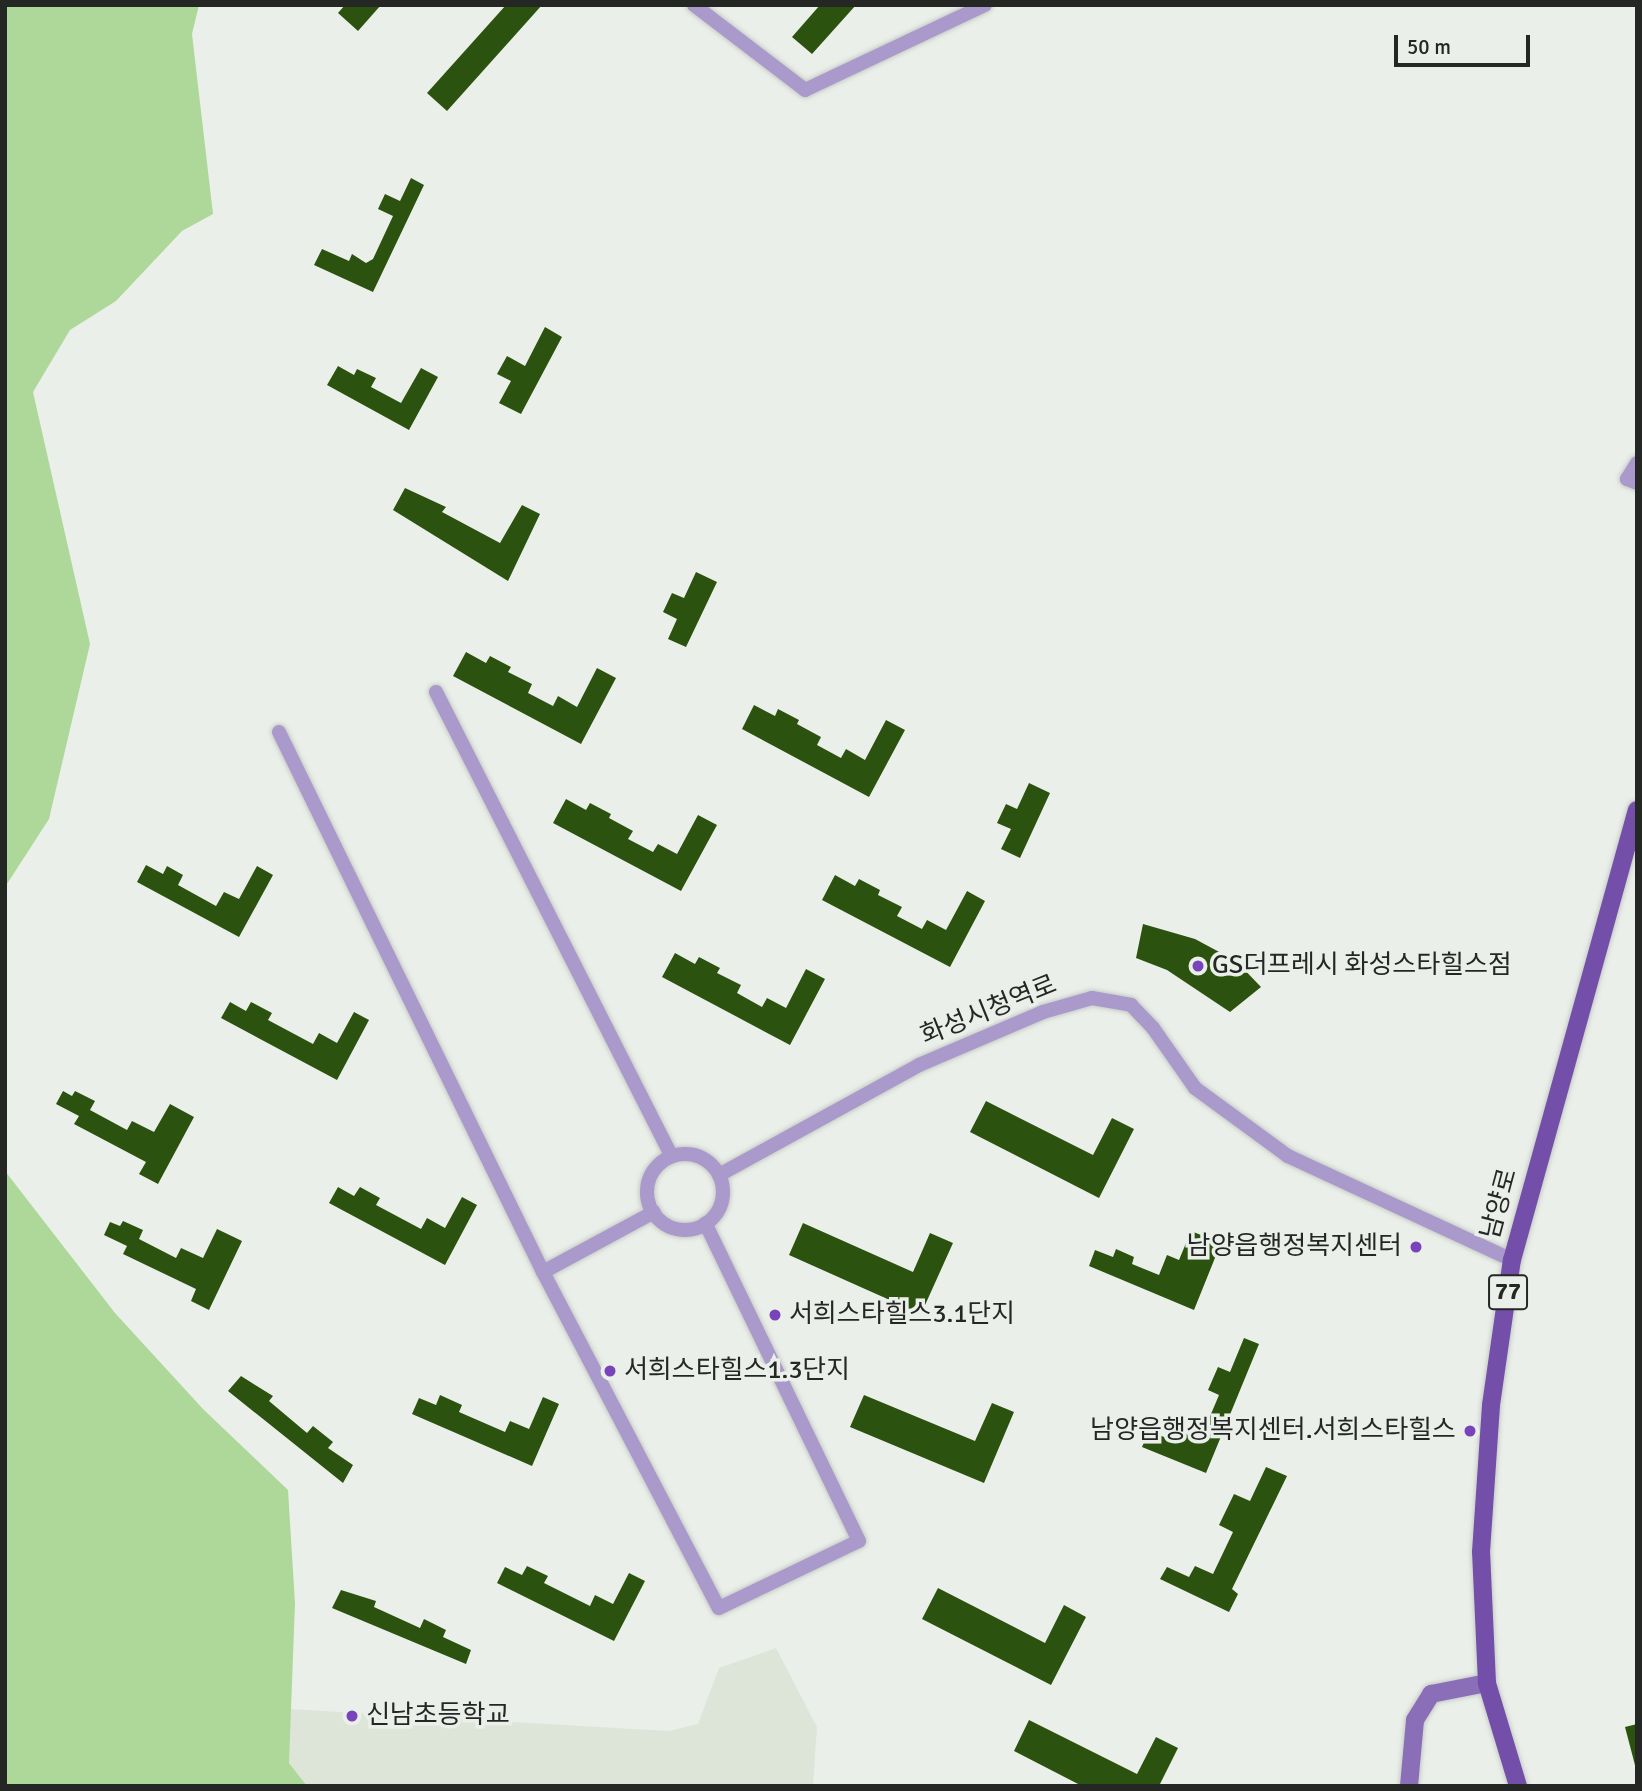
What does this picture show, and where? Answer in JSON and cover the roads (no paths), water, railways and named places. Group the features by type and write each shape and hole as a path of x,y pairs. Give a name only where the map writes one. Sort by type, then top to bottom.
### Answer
{"main road":[{"name":"남양로","path":"1518,1786 1487,1683 1480,1552 1485,1479 1512,1260 1637,810"}],"street":[{"path":"695,5 805,90 985,5"},
{"path":"1637,463 1627,479 1637,483"},
{"path":"436,692 672,1157"},
{"path":"279,732 543,1272 719,1608 859,1541 705,1223"},
{"name":"화성시청역로","path":"719,1175 919,1065 1043,1012 1092,998 1131,1005 1153,1028 1195,1088 1288,1156 1512,1260"},
{"path":"672,1157 702,1158 719,1175 723,1196 719,1208 705,1223 677,1228 654,1212 648,1184 655,1168 672,1157"},
{"path":"543,1272 654,1212"},
{"path":"1409,1786 1415,1720 1431,1694 1487,1683"}],"place":[{"name":"GS더프레시 화성스타힐스점","path":"1198,966"},
{"name":"남양읍행정복지센터","path":"1416,1247"},
{"name":"서희스타힐스3.1단지","path":"775,1315"},
{"name":"서희스타힐스1.3단지","path":"610,1371"},
{"name":"남양읍행정복지센터.서희스타힐스","path":"1470,1431"},
{"name":"신남초등학교","path":"352,1716"}]}
